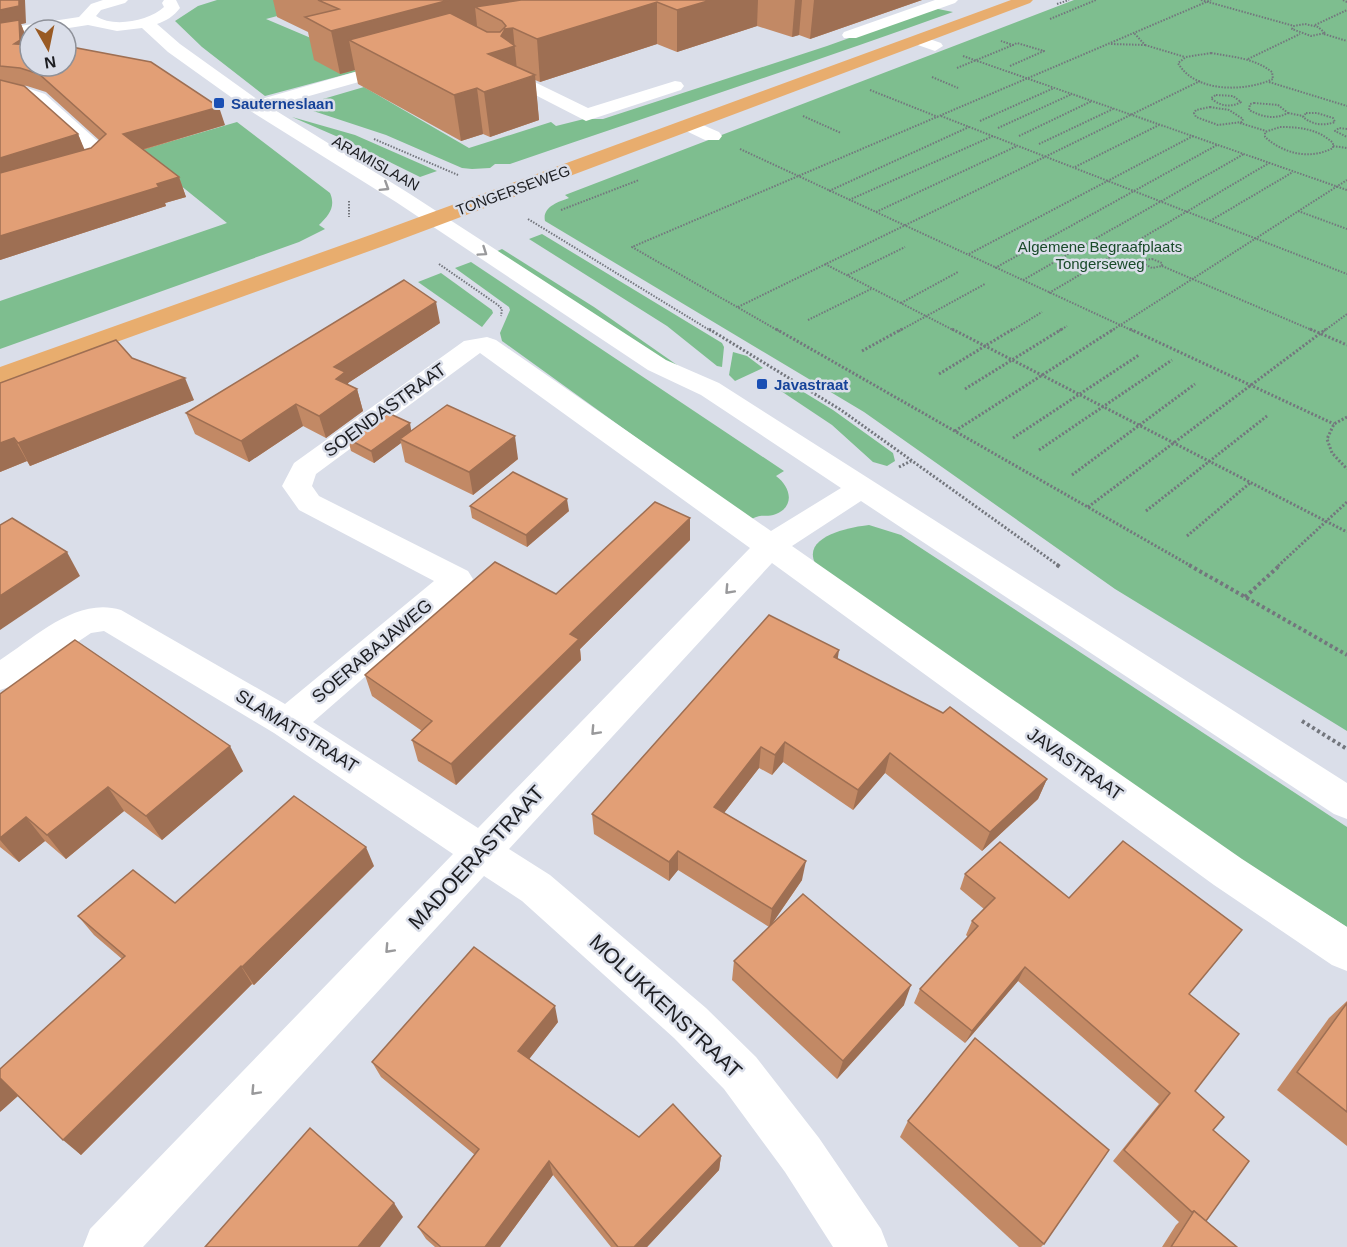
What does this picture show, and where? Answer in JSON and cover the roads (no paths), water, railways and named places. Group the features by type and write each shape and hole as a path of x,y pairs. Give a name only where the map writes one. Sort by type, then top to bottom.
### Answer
{"main road":[{"name":"TONGERSEWEG","path":"0,376 445,215 1025,0"}],"street":[{"path":"850,35 950,0"},
{"path":"89,20 87,17 91,10 114,1"},
{"path":"0,34 89,20 111,26 145,22 168,13 172,8 171,1"},
{"name":"ARAMISLAAN","path":"145,22 174,48 255,106 445,215"},
{"path":"918,40 935,46"},
{"path":"255,106 416,60"},
{"path":"516,78 586,115 675,86"},
{"path":"0,89 27,93 39,98 100,150 100,156 91,161 0,188"},
{"path":"689,125 712,136"},
{"path":"445,215 657,365 710,389 1347,803"},
{"name":"SOENDASTRAAT","path":"457,579 309,503 297,486 304,469 491,332"},
{"name":"JAVASTRAAT","path":"491,332 499,352 769,547 1228,872 1347,951"},
{"name":"MADOERASTRAAT","path":"108,1247 769,547 861,488"},
{"name":"SOERABAJAWEG","path":"287,723 457,579"},
{"name":"SLAMATSTRAAT","path":"0,678 83,622 109,618 287,723 482,851"},
{"name":"MOLUKKENSTRAAT","path":"482,851 536,888 638,975 740,1073 802,1155 863,1247"}],"place":[{"name":"Sauterneslaan","path":"219,103"},
{"name":"Javastraat","path":"762,384"}],"park label":[{"name":"Algemene Begraafplaats Tongerseweg","path":"1100,254"}]}
